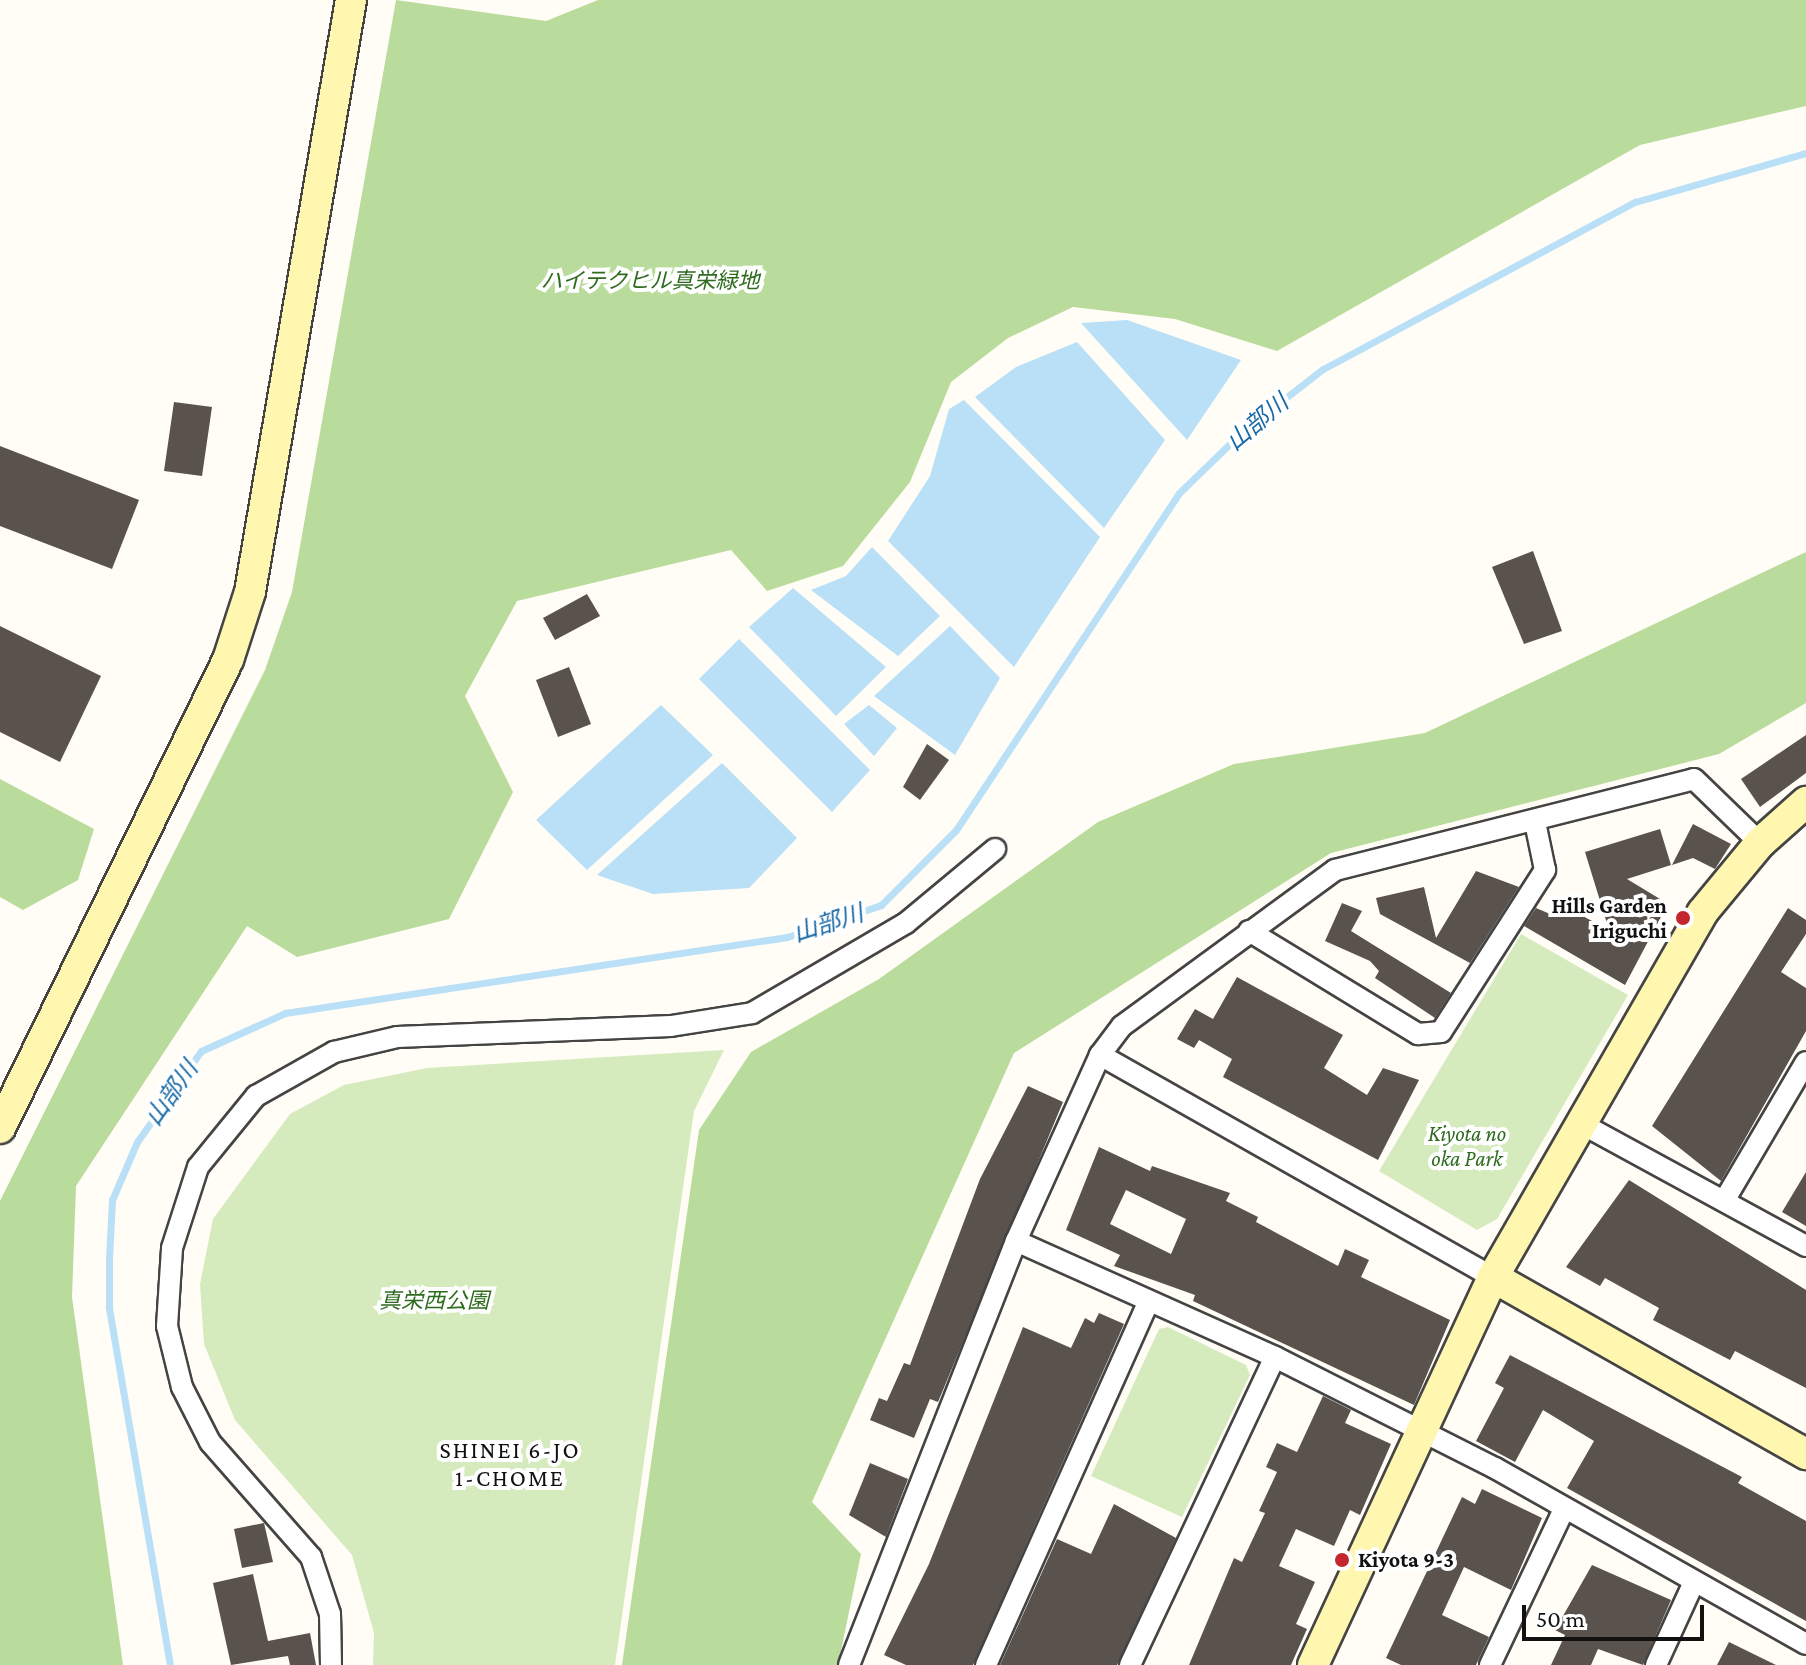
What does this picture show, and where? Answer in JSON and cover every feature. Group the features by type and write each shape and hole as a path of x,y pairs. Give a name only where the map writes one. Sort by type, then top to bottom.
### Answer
{"street":[{"path":"0,1128 228,660 266,520 351,0"},
{"path":"849,1665 1016,1241 1100,1055 1122,1026 1335,870 1535,822 1694,779 1760,843"},
{"path":"1313,1665 1493,1277 1702,913 1760,843 1806,802"},
{"path":"1249,931 1418,1034 1441,1032 1545,870 1535,822"},
{"path":"331,1665 330,1614 311,1557 210,1442 182,1387 167,1326 172,1248 198,1167 256,1096 334,1052 397,1037 671,1026 752,1013 870,947 995,849"},
{"path":"1100,1055 1806,1454"},
{"path":"1724,1201 1806,1062"},
{"path":"1582,1124 1806,1246"},
{"path":"1016,1241 1275,1357 1422,1431 1806,1644"},
{"path":"986,1665 1149,1301"},
{"path":"1130,1665 1275,1357"},
{"path":"1490,1665 1563,1511"},
{"path":"1656,1665 1693,1584"}],"green space":[{"name":"ハイテクヒル真栄緑地","path":"396,0 546,21 598,0 1806,0 1806,106 1640,145 1277,351 1175,319 1073,307 1008,338 951,382 910,482 843,566 767,591 731,550 517,601 465,696 513,792 449,919 297,957 247,926 76,1186 72,1297 123,1665 0,1665 0,1201 265,670 292,592"},
{"path":"1806,552 1806,703 1719,754 1331,853 1014,1053 812,1502 861,1554 838,1665 622,1665 699,1130 751,1052 879,979 1098,822 1234,764 1425,733"},
{"path":"0,779 94,829 78,880 23,910 0,897"},
{"name":"Kiyota no oka Park","path":"1521,934 1628,995 1497,1219 1477,1230 1379,1171"},
{"name":"真栄西公園","path":"724,1050 694,1111 615,1665 373,1665 374,1633 352,1555 235,1420 204,1344 200,1284 213,1219 290,1114 344,1085 427,1068"},
{"path":"1168,1327 1246,1365 1250,1375 1182,1517 1091,1476 1159,1329"}],"water":[{"path":"1127,320 1241,360 1187,440 1081,323"},
{"path":"1077,342 1165,440 1104,528 975,397 1016,367"},
{"path":"964,400 1100,537 1014,667 888,541 930,476 949,409"},
{"path":"872,547 940,616 898,656 811,590 846,576"},
{"path":"793,588 886,667 836,716 749,627"},
{"path":"950,626 1000,678 955,755 874,696"},
{"path":"739,639 870,770 832,812 699,679"},
{"path":"661,705 713,755 587,870 536,820"},
{"path":"869,705 897,728 874,756 844,724"},
{"path":"722,763 797,838 749,888 653,894 597,875"}],"building":[{"path":"174,402 212,407 202,476 164,471"},
{"path":"0,446 139,500 112,569 0,526"},
{"path":"1533,551 1562,631 1524,644 1492,567"},
{"path":"587,594 600,616 555,640 543,618"},
{"path":"0,626 101,676 60,762 0,732"},
{"path":"569,667 591,724 558,737 536,680"},
{"path":"1806,735 1806,773 1760,807 1741,779"},
{"path":"927,744 949,760 920,800 903,787"},
{"path":"1693,824 1731,844 1715,869 1693,858 1672,865"},
{"path":"1660,829 1671,865 1627,879 1660,899 1653,910 1662,915 1625,985 1524,926 1536,908 1557,917 1562,905 1609,930 1585,852"},
{"path":"1476,871 1519,887 1470,963 1380,914 1376,898 1424,887 1436,938"},
{"path":"1342,903 1362,911 1351,931 1451,993 1435,1018 1375,978 1379,971 1370,961 1325,941"},
{"path":"1788,908 1806,920 1806,934 1781,972 1806,988 1806,1031 1721,1181 1652,1126"},
{"path":"1237,977 1343,1035 1324,1068 1367,1095 1383,1068 1419,1080 1378,1160 1223,1077 1232,1059 1199,1040 1194,1048 1177,1039 1195,1009 1213,1019"},
{"path":"1028,1086 1063,1102 938,1402 930,1399 914,1438 870,1420 879,1398 887,1401 904,1363 910,1365 980,1179"},
{"path":"1099,1147 1150,1171 1152,1166 1230,1193 1226,1201 1258,1217 1256,1222 1338,1266 1345,1249 1369,1260 1361,1277 1450,1320 1414,1405 1193,1301 1195,1295 1114,1266 1120,1255 1066,1230","holes":["1126,1190 1186,1219 1171,1254 1110,1224"]},
{"path":"1806,1172 1806,1226 1782,1212"},
{"path":"1629,1180 1806,1290 1806,1388 1735,1351 1730,1360 1653,1320 1659,1308 1605,1278 1600,1286 1566,1267"},
{"path":"1099,1313 1124,1324 973,1665 906,1665 884,1655 929,1564 1023,1327 1071,1348 1085,1318 1094,1323"},
{"path":"1510,1355 1742,1477 1738,1483 1806,1521 1806,1621 1567,1488 1594,1441 1543,1410 1515,1462 1476,1441 1504,1388 1495,1383"},
{"path":"1323,1396 1351,1410 1345,1423 1391,1444 1360,1515 1350,1510 1334,1546 1296,1529 1279,1566 1315,1582 1296,1624 1307,1629 1291,1665 1189,1665 1234,1558 1242,1562 1265,1513 1259,1511 1277,1472 1266,1467 1277,1443 1297,1452"},
{"path":"870,1463 908,1479 886,1537 849,1515"},
{"path":"1482,1489 1542,1518 1511,1590 1464,1567 1442,1615 1489,1637 1476,1665 1401,1665 1386,1658 1462,1497 1475,1504"},
{"path":"1114,1504 1176,1538 1117,1665 1000,1665 1057,1539 1091,1554"},
{"path":"264,1523 273,1562 242,1568 234,1529"},
{"path":"1592,1565 1671,1600 1643,1665 1598,1649 1591,1665 1551,1665 1565,1635 1555,1630"},
{"path":"253,1574 268,1641 310,1633 316,1665 290,1665 288,1656 231,1665 213,1583"},
{"path":"1729,1642 1776,1665 1717,1665"}],"waterway":[{"name":"山部川","path":"170,1665 109,1307 109,1259 112,1200 137,1142 201,1051 285,1013 787,937 881,905 956,830 1179,493 1243,431 1323,369 1635,202 1806,153"}],"place":[{"name":"Hills Garden Iriguchi","path":"1683,918"},
{"name":"Kiyota 9-3","path":"1342,1560"}],"district":[{"name":"SHINEI 6-JO 1-CHOME","path":"510,1464"}]}
